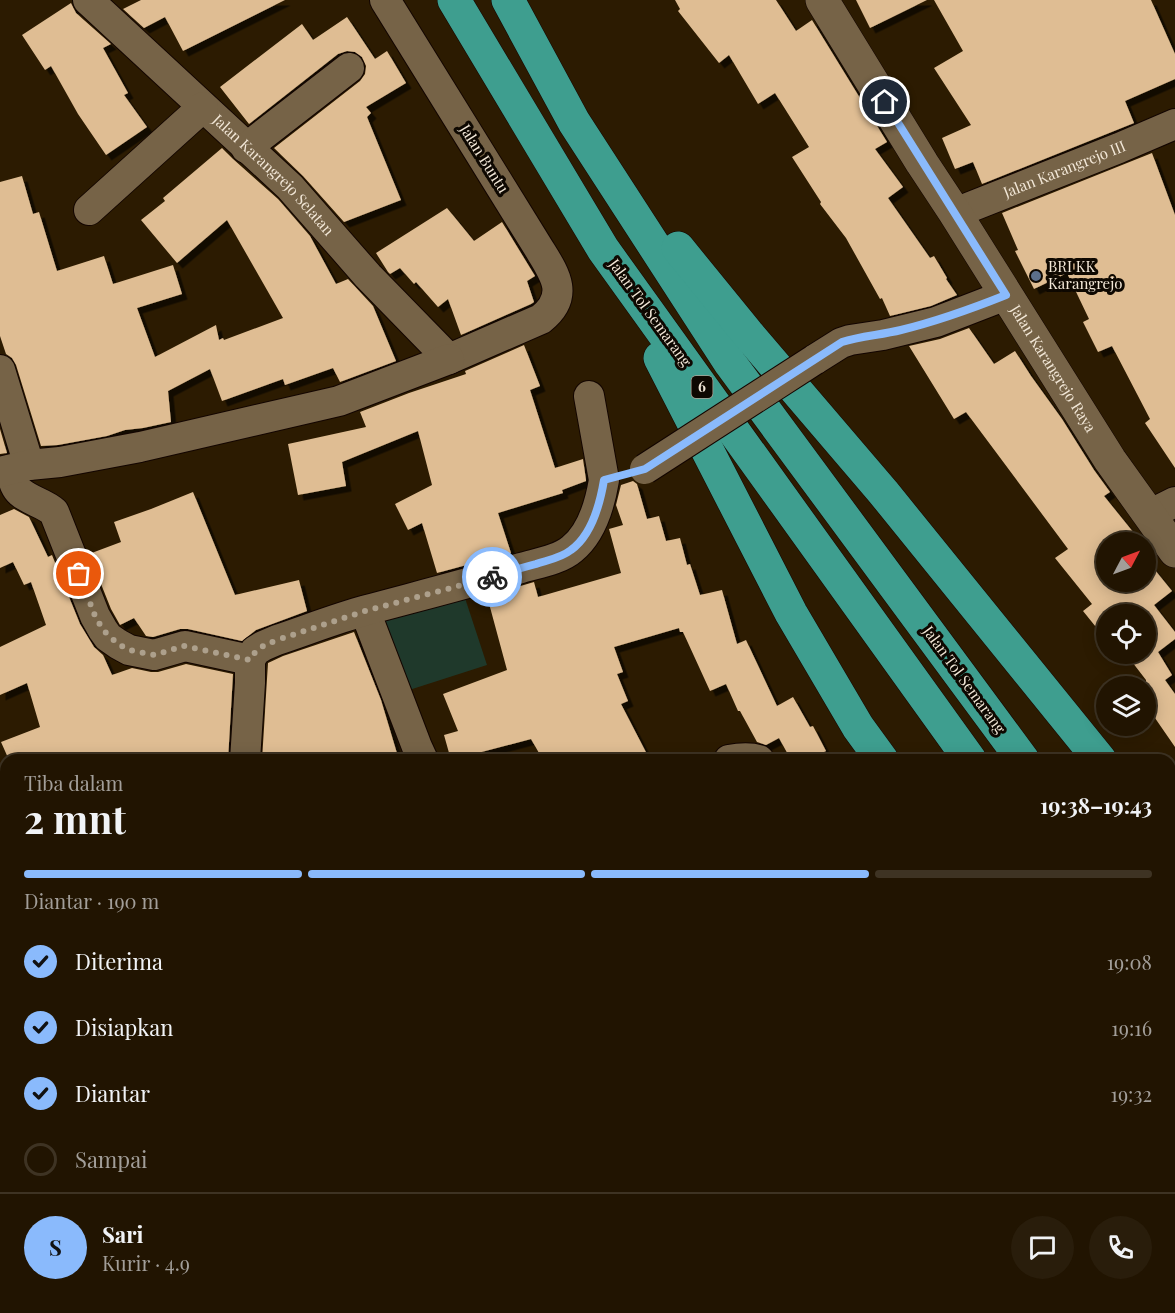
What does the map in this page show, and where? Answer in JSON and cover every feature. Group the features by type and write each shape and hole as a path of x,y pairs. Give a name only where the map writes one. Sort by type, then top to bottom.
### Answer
{"highway":[{"name":"Jalan Tol Semarang","path":"454,0 603,249 966,754"},
{"name":"Jalan Tol Semarang","path":"508,0 574,122 730,363 1019,754"},
{"path":"574,122 748,334 883,492 1095,754"},
{"path":"603,249 791,613 858,726 878,754"}],"main road":[{"name":"Jalan Karangrejo Raya","path":"822,0 1110,460 1162,508 1175,551"}],"street":[{"name":"Jalan Karangrejo Selatan","path":"88,0 290,187 368,276 449,359"},
{"name":"Jalan Buntu","path":"386,0 553,270 558,286 557,299 551,311 541,319 449,359"},
{"path":"246,148 349,68"},
{"path":"89,210 202,106"},
{"name":"Jalan Karangrejo III","path":"955,213 1175,124"},
{"path":"604,480 645,469 842,342 936,322 1006,295"},
{"path":"13,469 140,447 339,401 449,359"},
{"path":"0,370 15,484 21,493 46,505 54,512 95,616 103,630 118,644 129,650 154,655 184,646 250,660"},
{"path":"245,754 250,660 255,651 263,646 365,611 478,581 558,557 572,550 583,538 591,524 604,480 589,396"},
{"path":"365,611 420,754"}],"green space":[{"path":"464,595 487,665 403,692 380,621"}],"building":[{"path":"141,0 285,0 183,51 165,17 144,28 123,9"},
{"path":"675,0 776,0 796,31 812,20 887,142 875,149 903,187 888,198 930,258 934,256 957,295 931,306 890,316 882,298 880,299 846,238 820,204 821,202 792,157 809,147 775,93 758,104 729,55 719,63 678,11 680,9"},
{"path":"856,0 927,0 870,28"},
{"path":"934,0 1151,0 1175,54 1175,79 1125,101 1134,123 982,184 973,162 955,169 942,138 971,125 934,68 963,51"},
{"path":"71,3 76,13 111,44 103,48 128,93 124,95 147,127 106,155 78,114 51,66 45,70 22,35"},
{"path":"347,17 375,59 387,51 406,83 366,107 371,113 367,117 401,200 344,222 303,176 274,148 360,81 365,74 366,66 362,57 355,52 347,51 338,54 249,124 220,87 302,24 313,40"},
{"path":"222,148 278,199 310,236 336,284 348,279 373,306 396,361 340,382 333,368 285,385 283,379 222,401 210,369 168,391 171,422 125,430 107,436 41,446 16,365 6,354 0,336 0,182 22,176 33,214 39,212 57,271 104,256 113,284 173,265 182,294 137,308 155,357 216,325 219,340 223,338 224,340 283,318 227,220 177,263 141,220 165,201 163,198"},
{"path":"1152,153 1175,215 1175,468 1145,423 1150,419 1112,346 1098,352 1083,322 1089,319 1067,273 1034,289 1015,251 1018,250 1002,213"},
{"path":"447,208 474,241 502,222 535,276 527,281 534,302 461,335 448,299 438,307 400,268 390,274 388,272 376,253"},
{"path":"969,328 994,364 1015,351 1110,492 1104,496 1133,532 1096,532 1096,592 1156,592 1156,571 1172,591 1155,604 1096,604 1096,627 1083,611 1092,604 1055,558 1068,549 966,412 954,419 909,346 940,339"},
{"path":"524,345 540,386 530,390 555,468 583,459 586,481 562,490 563,493 498,513 511,553 437,573 422,523 408,530 395,504 432,485 418,431 342,462 346,486 298,495 288,444 366,427 360,412 466,374 465,371"},
{"path":"0,429 7,453 0,454"},
{"path":"633,481 637,484 647,519 659,516 666,541 680,538 687,565 690,564 700,595 722,590 737,644 746,640 777,706 793,697 810,727 813,726 826,751 820,754 788,754 779,738 766,745 757,742 738,711 726,684 710,691 683,632 680,632 679,628 614,647 623,672 617,674 628,701 621,704 647,754 540,754 531,739 474,754 449,754 444,735 458,731 443,694 507,670 487,596 534,582 538,597 621,573 609,529 623,525 616,505 621,485"},
{"path":"193,492 235,595 299,580 307,611 256,630 242,641 188,629 153,637 146,636 134,618 120,625 111,609 89,554 121,542 114,522"},
{"path":"14,509 29,517 48,557 52,555 80,624 94,647 103,655 112,675 132,668 158,672 186,664 233,674 228,754 6,754 1,742 40,727 27,683 0,695 0,647 46,625 31,582 24,585 13,562 0,568 0,515"},
{"path":"1156,608 1175,632 1175,639 1158,652 1172,675 1165,680 1175,694 1175,747 1156,719 1156,676 1143,676 1134,664 1156,664"},
{"path":"354,632 381,700 397,754 262,754 268,663"}],"way so far":[{"path":"79,574 95,616 103,630 108,637 129,650 154,655 184,646 250,660 255,651 277,640 365,611 492,577"}],"place":[{"name":"BRI KK Karangrejo","path":"1036,276"}],"route":[{"path":"492,577 558,557 572,550 583,538 591,524 604,480 645,469 842,342 936,322 1006,295 885,102"}]}
